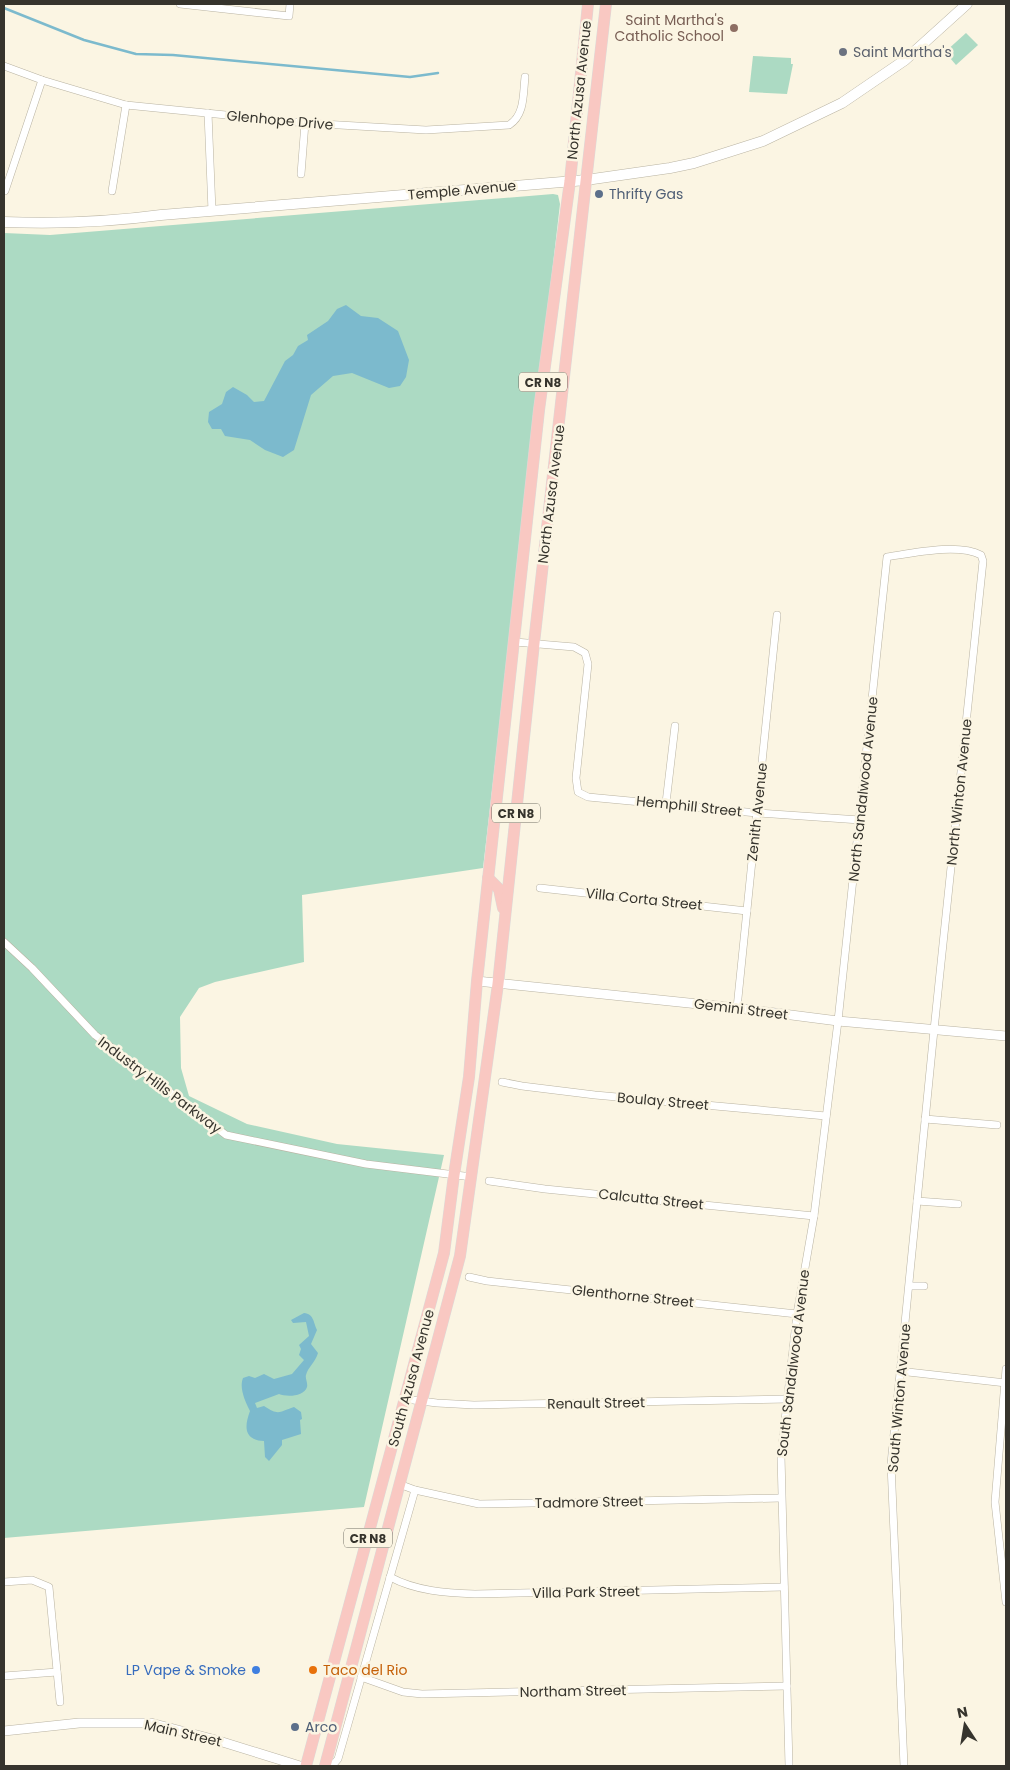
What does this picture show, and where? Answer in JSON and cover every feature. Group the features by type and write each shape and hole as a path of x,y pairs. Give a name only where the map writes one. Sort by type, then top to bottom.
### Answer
{"main road":[{"name":"North Azusa Avenue","path":"477,981 539,410 570,181 588,4"},
{"name":"North Azusa Avenue","path":"498,984 534,643 606,4"},
{"name":"Temple Avenue","path":"4,222 46,224 120,220 586,180 675,167 763,141 842,104 897,66 952,19 966,4"},
{"path":"488,878 498,889 505,917"},
{"name":"South Azusa Avenue","path":"306,1766 444,1253 469,1077 477,981"},
{"name":"South Azusa Avenue","path":"325,1766 399,1484 423,1402 458,1264 472,1177 498,984"},
{"path":"349,1608 365,1612"}],"street":[{"path":"180,4 289,16 290,4"},
{"name":"Glenhope Drive","path":"4,66 42,80 126,105 305,123 426,130 509,125 516,120 520,113 525,77"},
{"path":"5,191 42,80"},
{"path":"112,191 126,105"},
{"path":"208,113 212,212"},
{"path":"301,174 305,123"},
{"name":"North Sandalwood Avenue","path":"838,1021 887,556 934,550 973,551 981,555"},
{"name":"North Winton Avenue","path":"934,1030 983,561 981,555"},
{"name":"Zenith Avenue","path":"737,1008 777,615"},
{"path":"515,642 534,643"},
{"name":"Hemphill Street","path":"534,643 574,647 585,653 588,664 576,778 578,792 588,797 757,813 860,820"},
{"path":"666,803 675,726"},
{"name":"Villa Corta Street","path":"540,888 748,911"},
{"name":"Industry Hills Parkway","path":"4,942 32,968 95,1035 226,1135 366,1164 472,1177"},
{"name":"Gemini Street","path":"477,981 737,1008 838,1021 1006,1036"},
{"name":"South Sandalwood Avenue","path":"789,1766 781,1456 797,1314 814,1216 838,1021"},
{"name":"South Winton Avenue","path":"904,1766 891,1464 934,1030"},
{"name":"Boulay Street","path":"502,1082 595,1095 826,1116"},
{"path":"925,1119 997,1125"},
{"name":"Calcutta Street","path":"489,1181 545,1189 814,1216"},
{"path":"917,1201 958,1204"},
{"name":"Glenthorne Street","path":"469,1277 487,1281 797,1314"},
{"path":"910,1286 924,1286"},
{"path":"1006,1369 995,1502 1006,1602"},
{"path":"899,1371 1005,1383"},
{"name":"Renault Street","path":"406,1399 474,1405 788,1399"},
{"name":"Tadmore Street","path":"399,1484 415,1490 479,1504 781,1498"},
{"path":"332,1766 338,1759 415,1490"},
{"name":"Villa Park Street","path":"390,1577 428,1590 443,1593 475,1594 784,1588"},
{"path":"4,1582 32,1580 49,1587 60,1702"},
{"path":"4,1676 57,1672"},
{"name":"Northam Street","path":"361,1677 403,1692 422,1694 787,1686"},
{"name":"Main Street","path":"4,1730 79,1723 151,1723 216,1740 300,1766"}],"green space":[{"path":"966,33 978,45 956,65 945,52"},
{"path":"753,56 791,58 791,64 793,64 787,94 749,92"},
{"path":"558,195 560,204 483,868 302,895 304,962 215,982 199,988 180,1017 181,1068 189,1096 247,1124 337,1144 444,1155 364,1507 4,1538 4,233 50,235"}],"water":[{"path":"346,305 361,316 378,318 398,331 409,360 406,377 400,386 389,388 352,373 333,376 311,395 294,450 283,457 265,450 250,440 225,436 221,429 212,429 208,422 209,412 222,404 226,392 233,387 247,395 254,402 264,401 285,361 293,355 298,346 308,340 307,335 328,321 337,309"},
{"path":"304,1313 310,1315 317,1330 311,1344 318,1353 307,1372 307,1387 299,1394 286,1396 279,1394 255,1403 257,1408 264,1406 276,1412 282,1412 294,1407 301,1412 301,1434 282,1440 282,1445 269,1461 265,1457 264,1441 253,1438 247,1432 250,1411 243,1394 242,1382 243,1378 249,1376 255,1378 264,1374 274,1379 292,1374 304,1360 299,1355 301,1349 299,1345 309,1336 306,1322 293,1323 291,1320"}],"waterway":[{"path":"4,8 84,40 136,54 173,55 410,77 438,73"}],"place":[{"name":"Saint Martha's Catholic School","path":"734,28"},
{"name":"Saint Martha's","path":"843,52"},
{"name":"Thrifty Gas","path":"599,194"},
{"name":"LP Vape & Smoke","path":"256,1670"},
{"name":"Taco del Rio","path":"313,1670"},
{"name":"Arco","path":"295,1727"}]}
